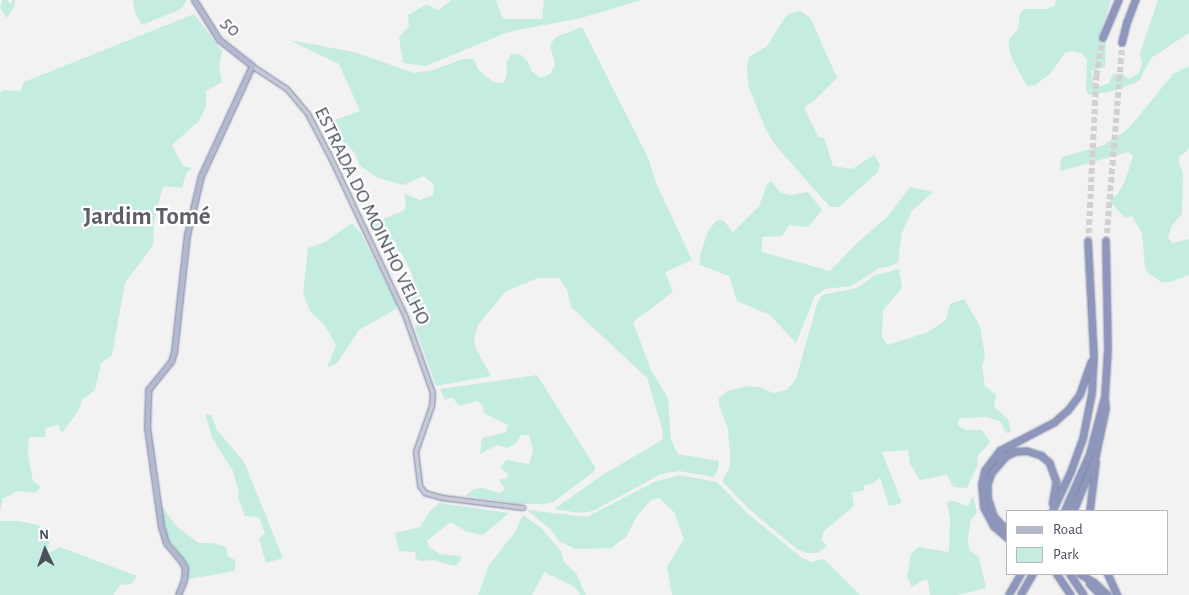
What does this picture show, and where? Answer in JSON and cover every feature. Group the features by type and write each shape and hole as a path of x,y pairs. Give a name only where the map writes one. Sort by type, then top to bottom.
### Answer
{"highway":[{"path":"1103,38 1119,0"},
{"path":"1122,43 1136,0"},
{"path":"1052,510 1071,472 1085,431 1092,394 1094,356 1088,242"},
{"path":"1064,510 1090,454 1104,397 1108,349 1106,242"},
{"path":"1006,538 994,528 984,508 982,486 985,471 994,457 1006,447 1046,428 1068,411 1080,395 1094,356"},
{"path":"1090,510 1096,456 1106,409 1104,397"},
{"path":"1006,530 994,517 989,504 988,492 990,478 996,467 1011,453 1034,452 1050,463 1057,482 1051,510"},
{"path":"1074,510 1096,456"},
{"path":"1009,594 1020,575"},
{"path":"1021,595 1032,575"},
{"path":"1058,575 1071,595"},
{"path":"1071,575 1084,595"},
{"path":"1080,575 1101,595"},
{"path":"1081,575 1095,583 1108,595"},
{"path":"1108,575 1118,595"}],"main road":[{"name":"50","path":"194,0 219,40 252,66"},
{"path":"178,595 184,580 185,568 166,543 160,527 148,437 148,390 171,362 174,352 187,235 201,176 252,66"}],"street":[{"name":"ESTRADA DO MOINHO VELHO","path":"252,66 277,82 294,96 314,125 405,315 432,389 433,398 416,452 418,478 422,490 430,495 442,498 523,508"}],"green space":[{"path":"3,0 7,0 11,5 12,0 15,0 14,7 7,18 0,8"},
{"path":"133,0 187,0 181,9 142,25 135,13"},
{"path":"452,0 496,0 503,19 542,19 544,0 642,0 581,18 508,32 426,66 403,63 399,37 409,26 408,15 427,4 438,10"},
{"path":"1056,0 1111,0 1099,39 1106,44 1105,67 1091,71 1095,88 1109,83 1113,74 1122,73 1129,79 1139,73 1142,64 1140,53 1158,0 1189,0 1189,33 1151,58 1139,81 1114,91 1089,95 1086,90 1087,60 1082,53 1071,51 1065,53 1049,75 1035,85 1027,86 1013,61 1009,49 1009,39 1018,29 1020,13 1025,9 1046,9 1055,6"},
{"path":"801,11 811,19 837,78 815,100 804,107 818,137 824,138 833,166 852,169 874,155 880,165 878,172 839,207 830,207 776,146 766,130 749,88 747,69 749,57 767,46 789,14"},
{"path":"194,14 222,51 219,67 222,82 206,91 206,107 199,121 172,145 183,166 192,168 186,173 182,188 163,186 154,221 153,245 125,283 112,355 101,363 95,390 82,400 79,410 62,433 58,425 45,428 46,437 29,437 28,454 33,481 41,487 36,493 18,491 2,499 0,513 0,92 4,90 20,91 24,82"},
{"path":"582,27 648,158 657,185 692,260 665,272 673,292 633,322 651,370 668,398 671,440 678,454 719,461 714,477 679,471 661,474 593,511 580,513 554,509 604,474 662,440 663,432 647,378 571,307 567,290 559,278 538,278 506,291 478,325 474,339 475,347 491,376 436,386 415,327 426,318 420,307 405,301 413,296 412,273 401,253 370,229 373,223 403,211 406,206 404,193 420,200 433,195 434,185 424,176 403,185 378,178 360,166 355,153 340,139 332,121 360,111 339,64 289,40 354,52 414,73 433,70 463,59 474,59 478,69 485,76 494,82 504,83 507,73 506,63 511,54 521,55 528,62 532,72 541,78 550,74 555,65 550,45 556,37"},
{"path":"1189,66 1189,149 1179,157 1179,164 1183,173 1182,214 1172,225 1168,238 1173,243 1189,239 1189,275 1170,282 1161,282 1148,273 1145,267 1142,233 1132,216 1125,218 1108,199 1117,195 1125,181 1133,156 1128,152 1061,171 1060,164 1062,157 1104,145 1129,128 1173,74"},
{"path":"771,181 781,193 790,195 808,192 822,210 808,227 789,225 782,236 762,237 762,252 830,271 858,242 888,216 910,187 933,192 912,211 902,232 898,262 892,266 879,268 851,286 825,289 815,296 796,343 770,315 737,301 729,276 700,265 700,255 708,231 717,220 723,220 733,232 759,206 767,184"},
{"path":"352,223 360,232 397,304 396,309 359,330 337,363 327,368 336,345 325,326 310,311 303,293 308,248 325,242"},
{"path":"899,269 902,288 883,310 882,337 888,345 928,332 946,320 950,304 964,299 980,326 985,356 982,366 985,386 996,395 994,407 1008,419 1011,432 1006,433 1000,421 986,417 960,418 957,425 966,430 982,430 990,442 977,457 978,464 967,488 953,487 947,475 920,480 910,464 908,450 882,452 902,503 889,506 880,478 871,484 864,485 864,490 852,493 854,506 823,532 822,541 827,546 817,553 806,553 797,549 750,510 722,481 730,467 730,453 728,429 719,405 719,398 727,391 749,386 759,387 773,393 787,390 796,379 817,304 822,295 857,288 875,275"},
{"path":"537,375 595,467 595,471 553,502 544,504 521,504 465,496 474,489 482,488 500,493 505,489 499,480 507,478 508,474 500,467 507,460 529,464 533,451 529,435 521,435 514,445 507,448 497,445 480,454 482,438 506,432 508,425 484,413 482,405 477,401 459,406 452,397 445,400 440,389"},
{"path":"205,413 212,416 217,430 244,462 283,558 266,563 259,539 265,533 259,517 245,516 238,498 239,492 233,471 212,438"},
{"path":"679,475 717,482 747,513 802,558 812,562 823,559 860,595 672,595 667,567 684,539 674,512 659,498 651,500 637,516 626,537 611,548 575,549 559,541 551,530 527,510 587,517 654,482"},
{"path":"973,496 977,513 971,519 968,538 969,550 979,557 986,588 957,595 930,595 928,580 923,580 912,587 907,577 911,554 918,547 949,552 950,518 947,503 950,500 968,506"},
{"path":"439,503 509,513 483,535 468,532 450,522 427,541 429,547 440,554 461,556 460,562 454,566 433,560 420,561 415,558 416,552 399,551 395,533 420,527 429,512"},
{"path":"161,505 177,527 199,543 213,543 226,547 228,556 235,560 235,571 189,579 184,559 167,537 159,506"},
{"path":"523,515 540,527 561,551 564,562 576,573 586,595 580,595 575,587 544,572 532,595 478,595 489,565 515,532"},
{"path":"0,521 19,521 38,525 51,539 46,554 60,547 137,576 131,584 120,585 113,595 0,595"}],"tunnel":[{"path":"1088,242 1096,76 1103,38"},
{"path":"1106,242 1122,43"}],"district":[{"name":"Jardim Tomé","path":"147,217"}]}
